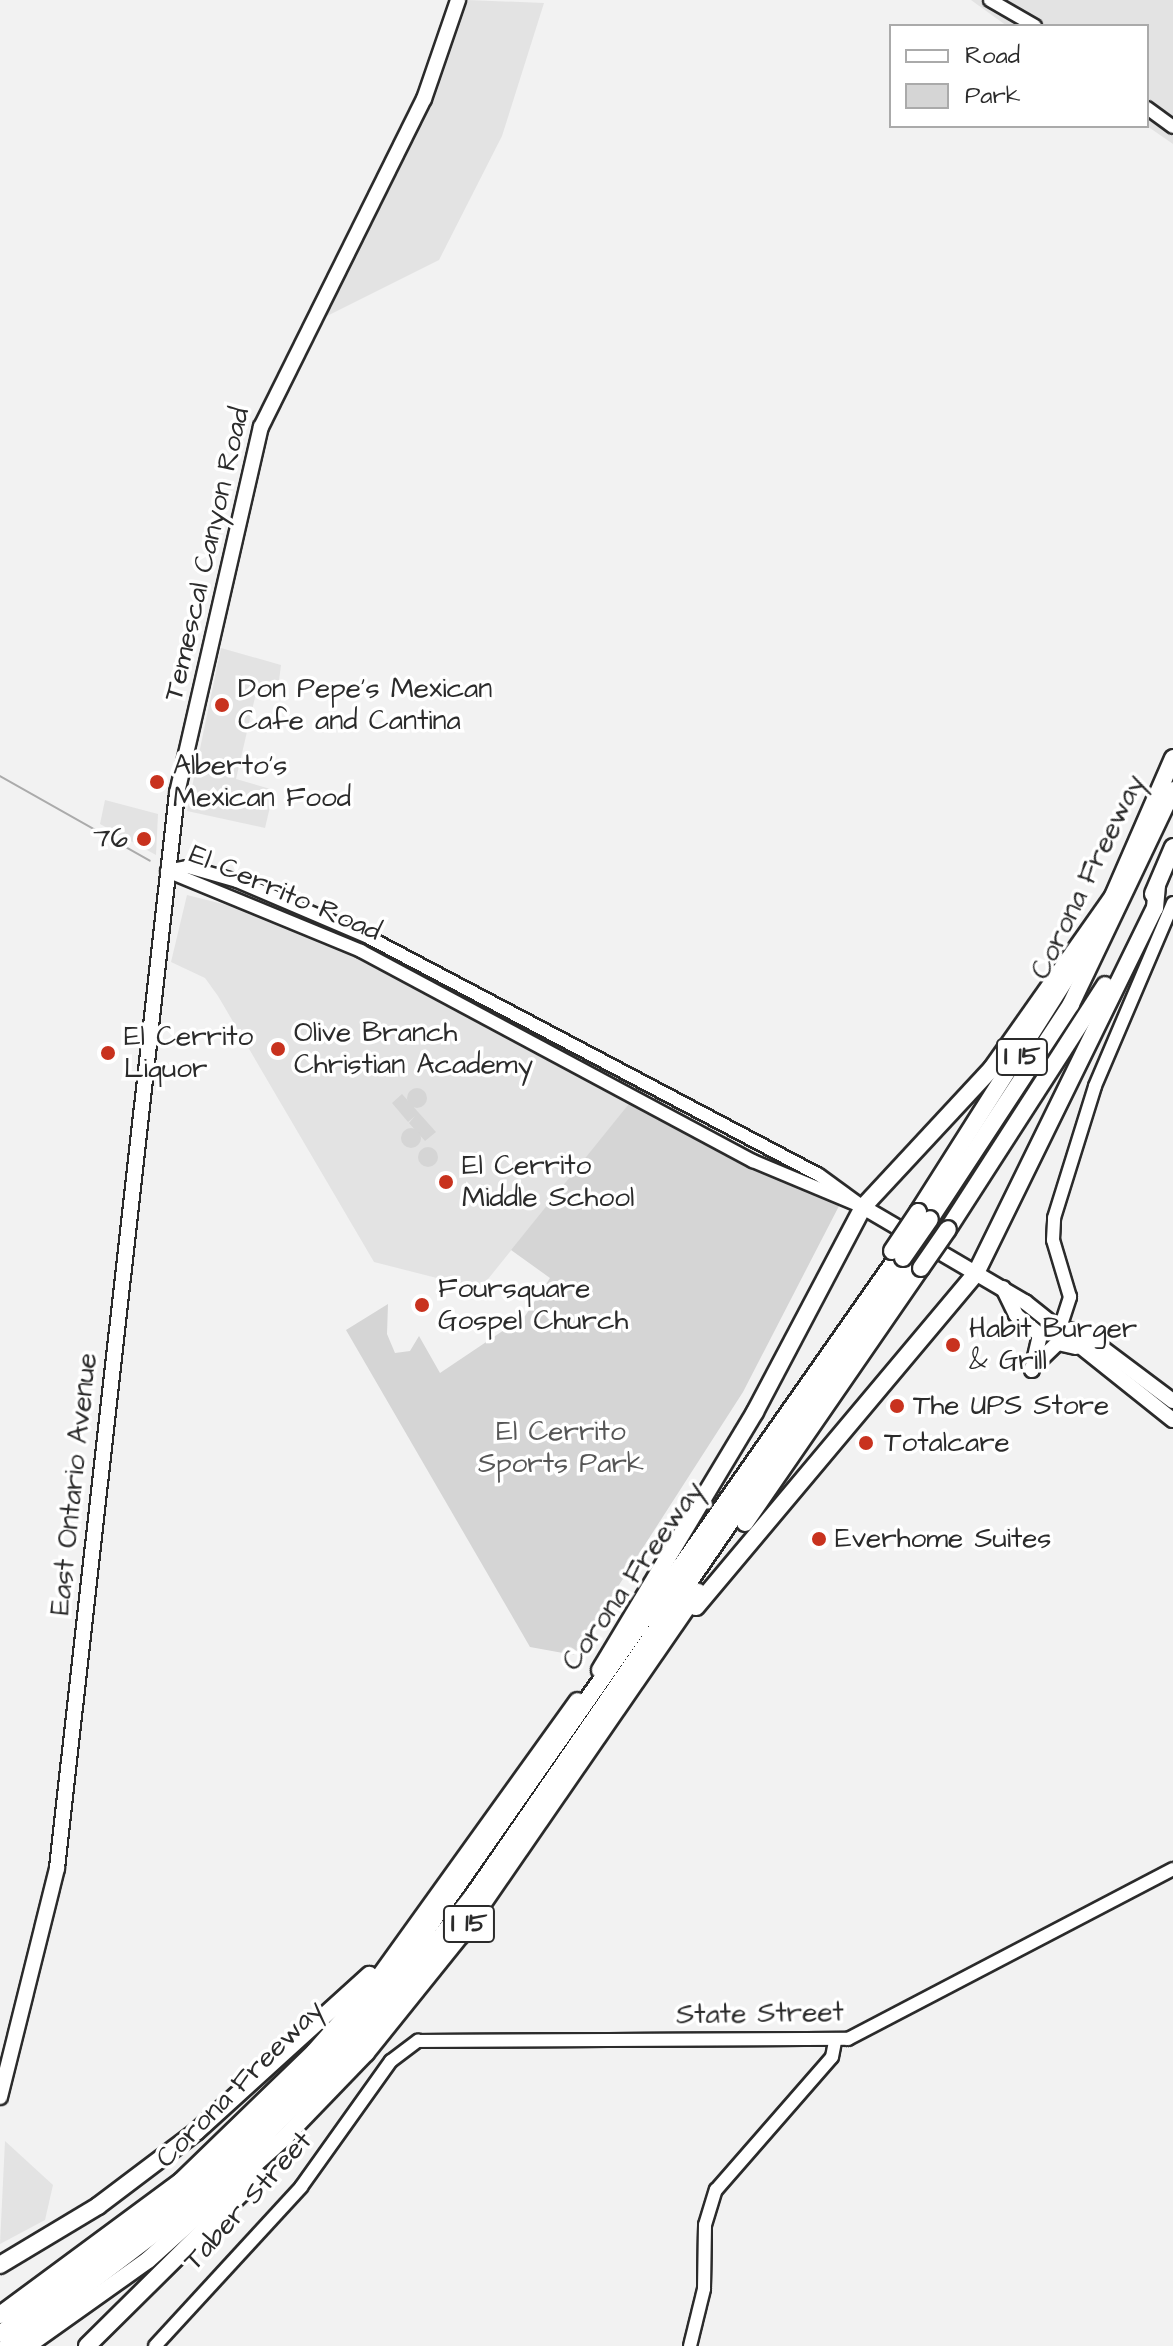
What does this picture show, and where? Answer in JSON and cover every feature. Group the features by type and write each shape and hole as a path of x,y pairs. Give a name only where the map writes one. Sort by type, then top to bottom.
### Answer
{"highway":[{"name":"Corona Freeway","path":"27,2346 148,2260 286,2136 416,1994 847,1375 905,1259 932,1220 1114,895 1173,758"},
{"path":"932,1220 1071,1004 1173,790"},
{"path":"932,1220 1068,1027 1173,814"},
{"name":"Corona Freeway","path":"0,2315 181,2181 305,2062 388,1965 600,1670 1101,993 1157,886 1173,847"},
{"path":"628,1693 976,1273 1155,908 1157,886"},
{"path":"600,1670 755,1412 863,1207 992,1068 1114,895"},
{"path":"0,2334 204,2179 370,2010 852,1326 905,1259"},
{"path":"7,2346 205,2195 353,2047 472,1897 745,1503 905,1259"},
{"path":"745,1503 847,1375"},
{"path":"0,2265 98,2206 196,2132 388,1965"},
{"path":"87,2346 268,2167 286,2136"}],"main road":[{"name":"Temescal Canyon Road","path":"167,871 177,793 261,427 424,99 458,0"},
{"name":"East Ontario Avenue","path":"0,2097 57,1868 167,871"},
{"name":"El Cerrito Road","path":"863,1207 1002,1288 1060,1328"},
{"path":"1002,1288 1016,1315 1040,1335 1032,1370 1058,1343 1077,1347"},
{"path":"1060,1328 1077,1347 1173,1420"},
{"path":"1060,1328 1081,1332 1173,1401"}],"street":[{"path":"990,0 1032,24"},
{"path":"1149,109 1173,127"},
{"name":"El Cerrito Road","path":"167,871 361,951 753,1161 863,1207"},
{"path":"1060,1328 1070,1297 1053,1240 1054,1218 1095,1086 1173,903"},
{"name":"State Street","path":"405,2048 437,2037 835,2042 887,2023 1173,1869"},
{"path":"690,2346 716,2190 832,2057 835,2042"},
{"name":"Taber Street","path":"155,2346 301,2187 405,2048"}],"shaded area":[{"path":"467,0 544,3 502,136 439,260 321,319 430,103"},
{"path":"971,0 1173,0 1173,144 1149,127 1149,24 1004,24"},
{"path":"221,648 281,665 277,696 256,693 236,779 274,790 265,828 187,811"},
{"name":"76","path":"105,800 158,814 156,855 100,824"},
{"name":"El Cerrito Middle School","path":"187,895 251,911 353,955 630,1103 480,1289 374,1262 218,996 205,978 171,962"},
{"path":"5,2141 53,2185 45,2220 0,2244"}],"green space":[{"path":"413,1088 421,1088 427,1098 421,1108 413,1108 407,1102 407,1094"},
{"path":"402,1094 436,1132 425,1141 409,1123 415,1116 408,1122 392,1103"},
{"name":"El Cerrito Sports Park","path":"632,1100 839,1206 743,1392 574,1655 530,1647 346,1330 388,1304 387,1334 395,1353 410,1351 419,1336 440,1373 525,1316 550,1278 511,1250"},
{"path":"407,1128 415,1128 421,1138 415,1148 407,1148 401,1142 401,1134"},
{"path":"424,1147 432,1147 438,1157 432,1167 424,1167 418,1161 418,1153"}],"waterway":[{"path":"0,776 150,861"}],"place":[{"name":"Don Pepe's Mexican Cafe and Cantina","path":"222,705"},
{"name":"Alberto's Mexican Food","path":"157,782"},
{"name":"76","path":"144,839"},
{"name":"Olive Branch Christian Academy","path":"278,1049"},
{"name":"El Cerrito Liquor","path":"108,1053"},
{"name":"El Cerrito Middle School","path":"446,1182"},
{"name":"Foursquare Gospel Church","path":"422,1305"},
{"name":"Habit Burger & Grill","path":"953,1345"},
{"name":"The UPS Store","path":"897,1406"},
{"name":"Totalcare","path":"866,1443"},
{"name":"Everhome Suites","path":"819,1539"}]}
